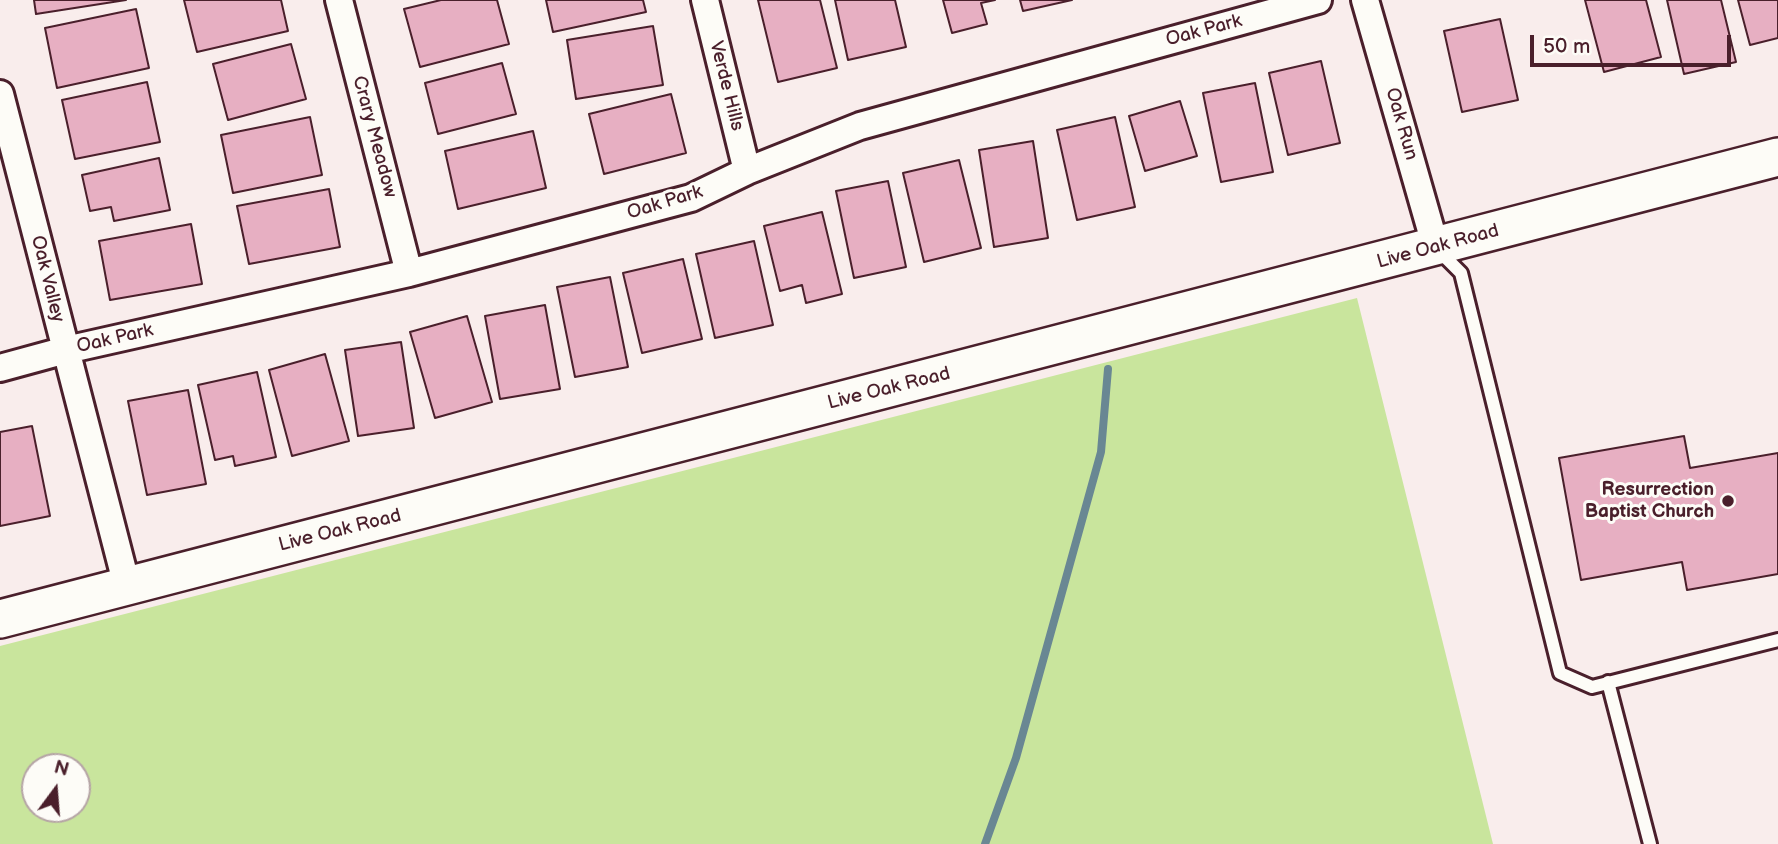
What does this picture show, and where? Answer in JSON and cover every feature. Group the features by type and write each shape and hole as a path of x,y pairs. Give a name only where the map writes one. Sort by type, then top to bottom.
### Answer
{"street":[{"name":"Crary Meadow","path":"338,0 409,273"},
{"name":"Verde Hills","path":"705,0 747,171"},
{"name":"Oak Park","path":"0,369 66,350 409,273 691,198 747,171 860,126 1318,0"},
{"name":"Oak Run","path":"1366,0 1436,248"},
{"name":"Oak Valley","path":"0,94 127,586"},
{"name":"Live Oak Road","path":"0,619 1778,157"}],"lane":[{"path":"1436,248 1461,273 1560,673 1592,687 1778,640"},
{"path":"1608,682 1650,844"}],"green space":[{"path":"1357,298 1493,844 0,844 0,646"}],"building":[{"path":"34,0 126,0 36,14"},
{"path":"184,0 281,0 288,31 197,52"},
{"path":"441,0 497,0 509,44 420,67 404,9"},
{"path":"546,0 643,0 646,12 553,32"},
{"path":"758,0 820,0 837,68 778,82"},
{"path":"835,0 895,0 906,47 848,60"},
{"path":"943,0 995,0 981,3 987,24 952,33"},
{"path":"1020,0 1072,0 1023,11"},
{"path":"1585,0 1646,0 1661,57 1604,72"},
{"path":"1667,0 1721,0 1736,62 1684,74"},
{"path":"1738,0 1778,0 1778,38 1750,45"},
{"path":"136,9 149,68 57,88 45,28"},
{"path":"1500,19 1518,100 1462,112 1444,31"},
{"path":"653,26 663,85 576,99 567,40"},
{"path":"291,44 306,99 228,120 213,64"},
{"path":"1321,61 1340,143 1288,155 1269,73"},
{"path":"502,63 516,114 438,134 425,83"},
{"path":"147,82 160,142 75,159 62,100"},
{"path":"1255,83 1273,172 1221,182 1203,93"},
{"path":"671,94 686,153 604,174 589,114"},
{"path":"1180,101 1197,156 1145,171 1129,116"},
{"path":"310,117 322,175 233,193 221,135"},
{"path":"1115,117 1135,207 1077,220 1057,130"},
{"path":"533,131 546,188 458,209 445,151"},
{"path":"1033,141 1048,238 994,247 979,150"},
{"path":"159,158 170,210 114,221 111,207 90,211 82,175"},
{"path":"959,160 981,248 924,262 903,173"},
{"path":"888,181 906,267 854,278 836,191"},
{"path":"329,189 340,247 249,264 237,206"},
{"path":"822,212 842,294 806,303 802,285 780,291 764,226"},
{"path":"191,224 202,284 110,300 99,241"},
{"path":"754,241 773,325 715,338 696,254"},
{"path":"683,259 702,339 642,353 623,273"},
{"path":"610,277 628,367 575,377 557,287"},
{"path":"545,305 560,389 500,399 485,316"},
{"path":"467,316 492,402 435,418 410,332"},
{"path":"401,342 414,428 358,436 345,350"},
{"path":"325,354 349,441 292,456 269,370"},
{"path":"257,372 276,457 235,466 233,456 215,460 198,385"},
{"path":"188,390 206,484 147,495 128,401"},
{"path":"32,426 50,516 0,526 0,432"},
{"path":"1684,436 1690,468 1778,453 1778,574 1687,590 1682,562 1581,580 1559,458"}],"waterway":[{"path":"985,844 1016,758 1101,452 1108,369"}],"place":[{"name":"Resurrection Baptist Church","path":"1728,501"}]}
